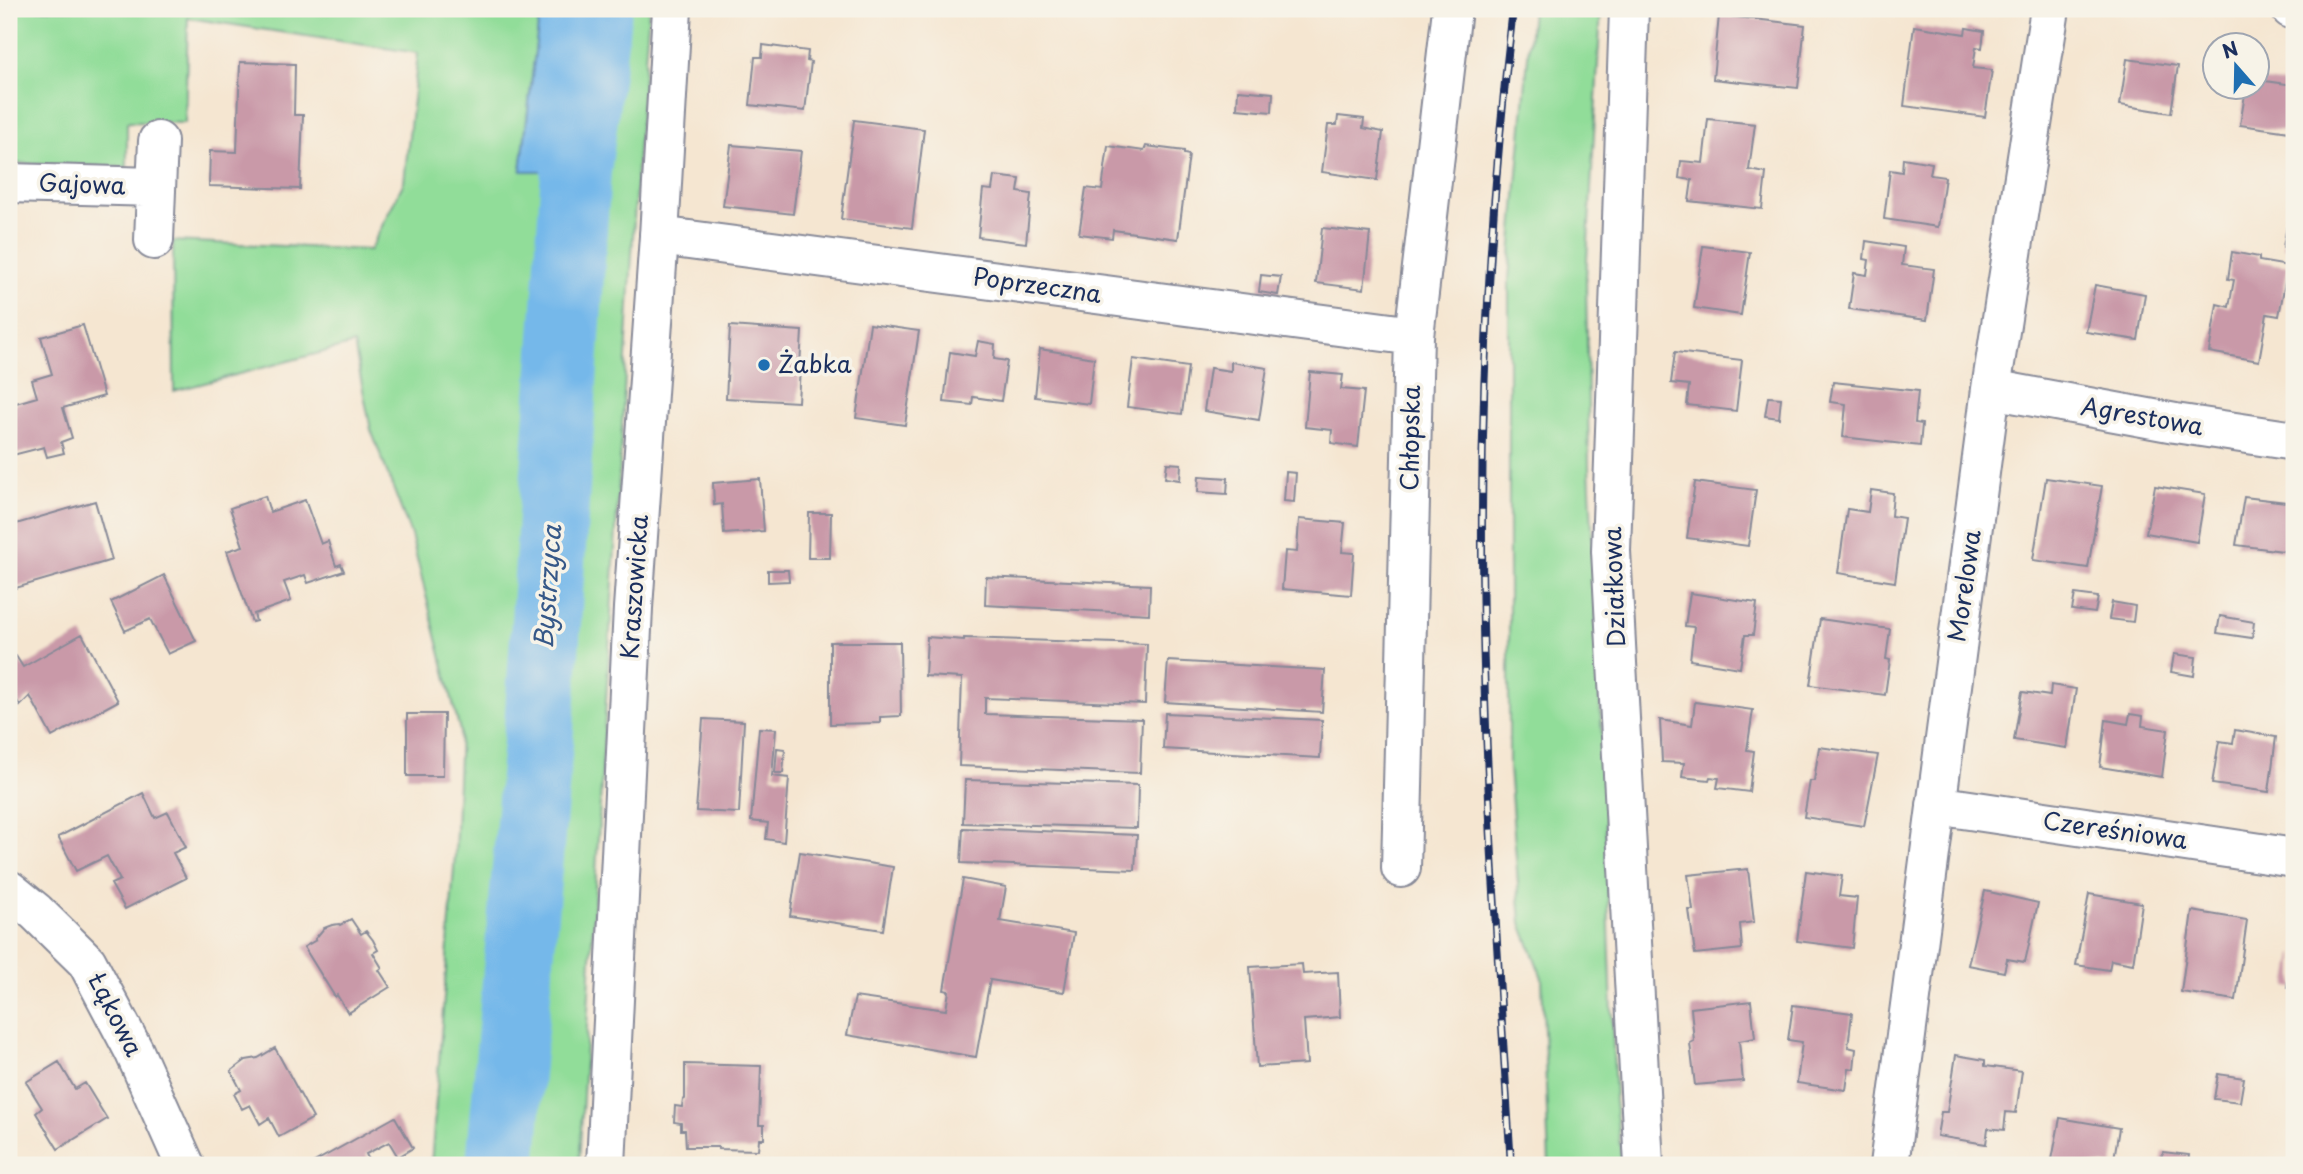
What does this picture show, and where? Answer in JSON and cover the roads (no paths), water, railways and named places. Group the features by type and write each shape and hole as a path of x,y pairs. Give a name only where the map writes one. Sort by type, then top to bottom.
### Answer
{"street":[{"name":"Kraszowicka","path":"606,1165 633,608 672,9"},
{"name":"Chłopska","path":"1401,868 1414,336 1452,9"},
{"name":"Działkowa","path":"1629,9 1611,551 1644,1165"},
{"name":"Morelowa","path":"1889,1165 1991,390 2050,9"},
{"name":"Gajowa","path":"154,240 158,141"},
{"name":"Gajowa","path":"9,183 155,187"},
{"name":"Poprzeczna","path":"659,236 1414,336"},
{"name":"Agrestowa","path":"1991,390 2294,441"},
{"name":"Czereśniowa","path":"1936,805 2294,858"},
{"name":"Łąkowa","path":"9,890 88,962 134,1051 185,1165"}],"water":[{"path":"540,9 619,9 603,171 521,171"}],"waterway":[{"name":"Bystrzyca","path":"501,1165 538,743 576,171 597,9"}],"railway":[{"path":"1511,1165 1488,780 1482,481 1489,279 1513,9"}],"place":[{"name":"Żabka","path":"764,365"}]}
